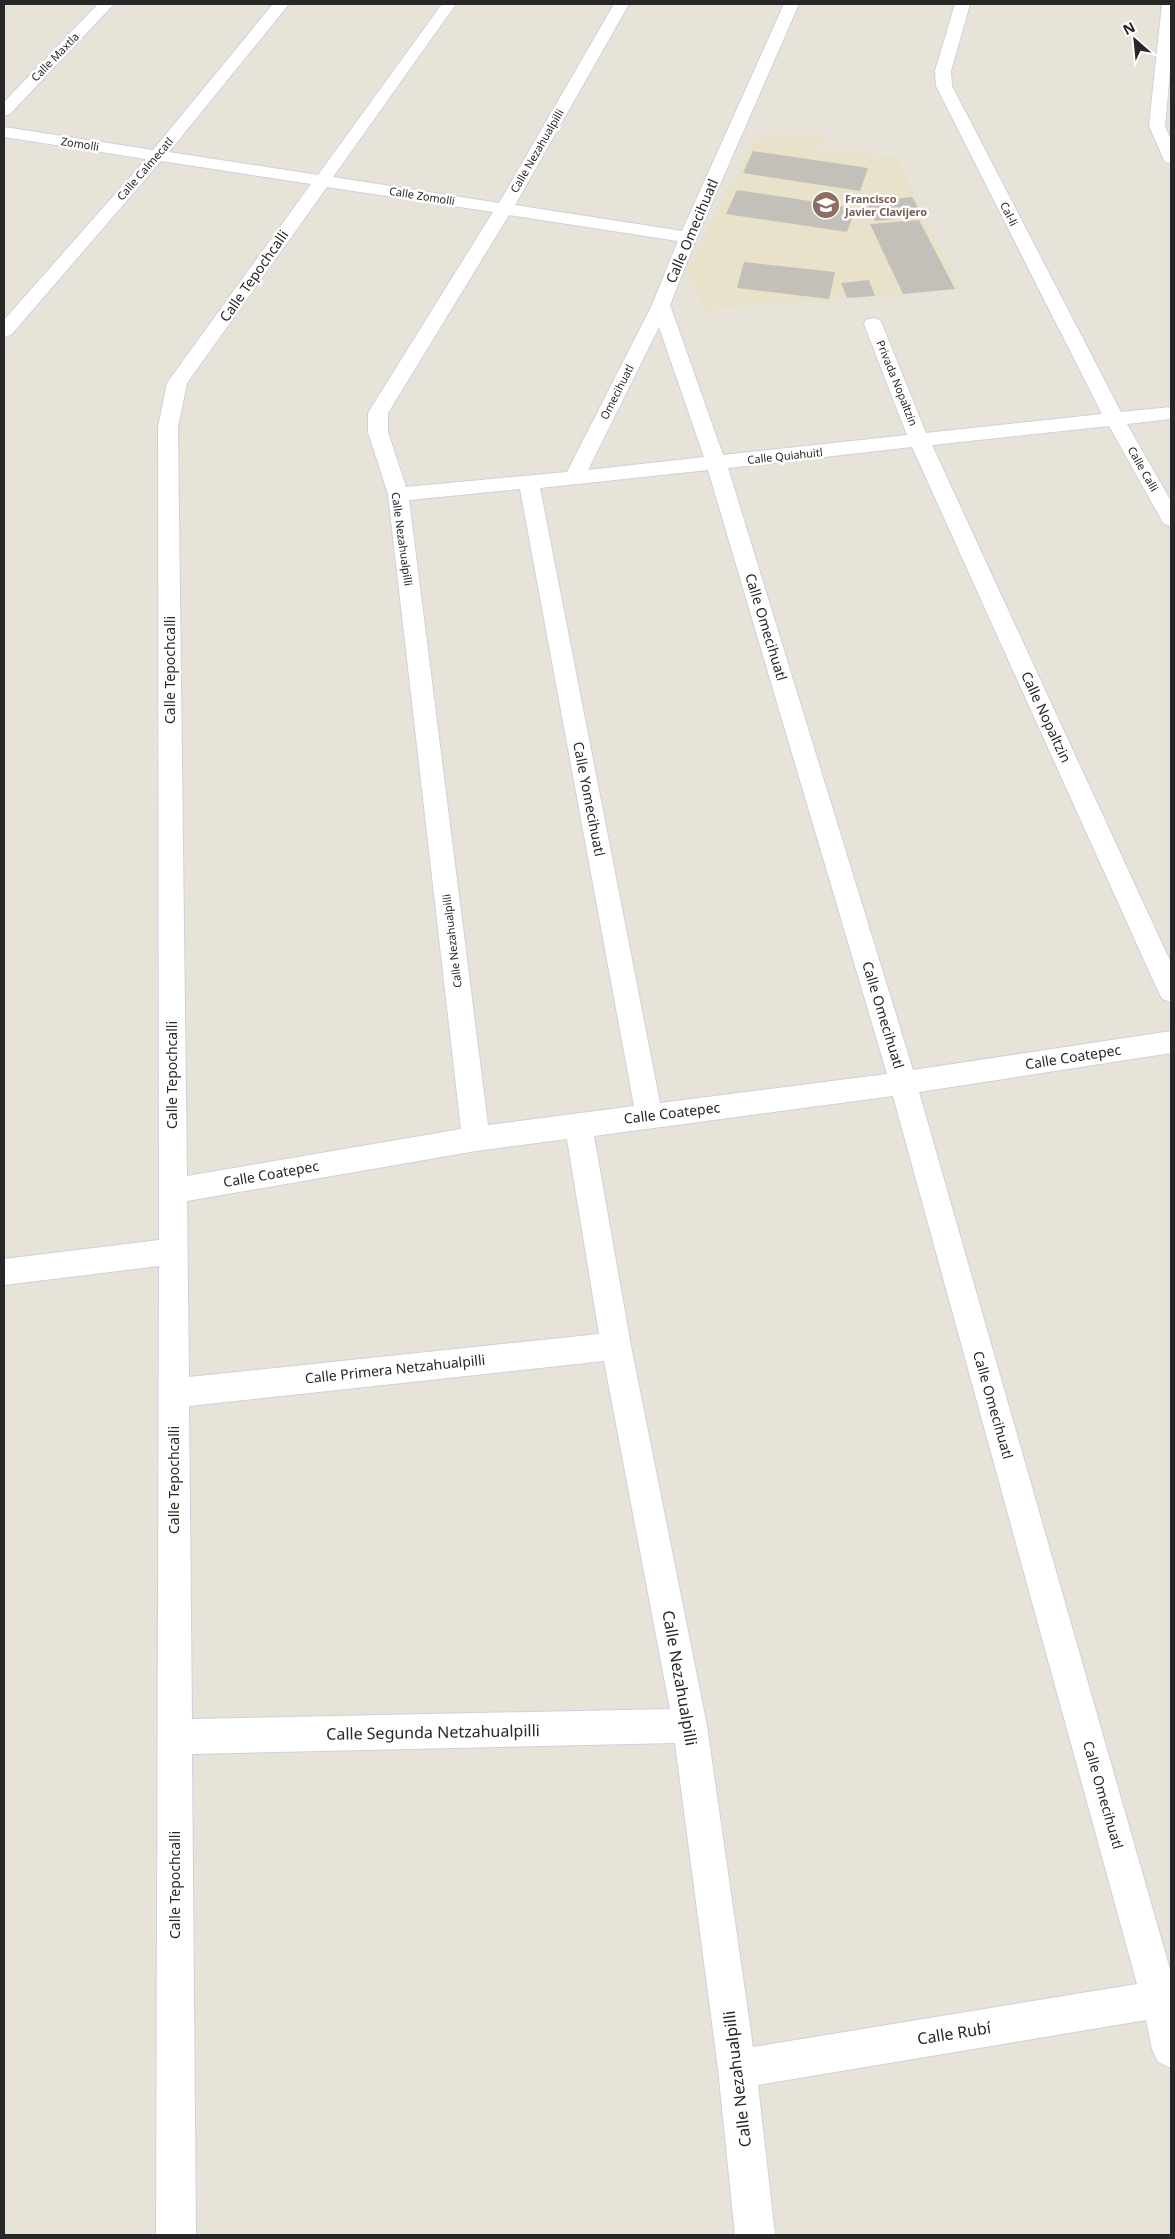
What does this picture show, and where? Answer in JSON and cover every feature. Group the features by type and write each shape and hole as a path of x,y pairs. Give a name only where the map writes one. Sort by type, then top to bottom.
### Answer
{"street":[{"name":"Calle Maxtla","path":"4,111 106,4"},
{"name":"Calle Calmecatl","path":"4,331 157,156 281,4"},
{"name":"Calle Tepochcalli","path":"176,2235 174,1393 168,426 177,383 449,4"},
{"name":"Calle Nezahualpilli","path":"476,1139 398,494 378,432 378,413 504,209 622,4"},
{"name":"Calle Omecihuatl","path":"792,4 688,238 661,305 716,463 903,1083 1166,1998 1171,2049"},
{"name":"Cal-li","path":"963,4 943,71 944,86 1114,418"},
{"path":"1169,4 1157,126 1171,158"},
{"name":"Zomolli","path":"4,132 157,156"},
{"name":"Calle Zomolli","path":"157,156 688,238"},
{"name":"Omecihuatl","path":"574,478 661,305"},
{"name":"Privada Nopaltzin","path":"873,324 920,442"},
{"name":"Calle Quiahuitl","path":"398,494 574,478 920,442 1114,418 1171,413"},
{"name":"Calle Calli","path":"1114,418 1171,519"},
{"name":"Calle Nopaltzin","path":"920,442 1171,991"},
{"name":"Calle Yomecihuatl","path":"529,482 649,1116"},
{"name":"Calle Coatepec","path":"173,1191 476,1139 903,1083 1171,1042"},
{"name":"Calle Nezahualpilli","path":"578,1125 616,1346 690,1726 737,2069 754,2235"},
{"path":"4,1272 173,1251"},
{"name":"Calle Primera Netzahualpilli","path":"174,1393 616,1346"},
{"name":"Calle Segunda Netzahualpilli","path":"175,1737 690,1726"},
{"name":"Calle Rubí","path":"737,2069 1166,1998"}],"shaded area":[{"path":"827,136 816,152 896,156 960,289 705,310 687,269 757,137"}],"building":[{"path":"753,151 868,168 860,191 743,173"},
{"path":"737,190 856,208 847,232 726,214"},
{"path":"912,197 923,216 875,221 865,202"},
{"path":"919,220 955,289 903,294 870,224"},
{"path":"744,262 835,272 829,299 737,288"},
{"path":"869,280 875,296 847,298 841,283"}],"place":[{"name":"Francisco Javier Clavijero","path":"826,205"}]}
